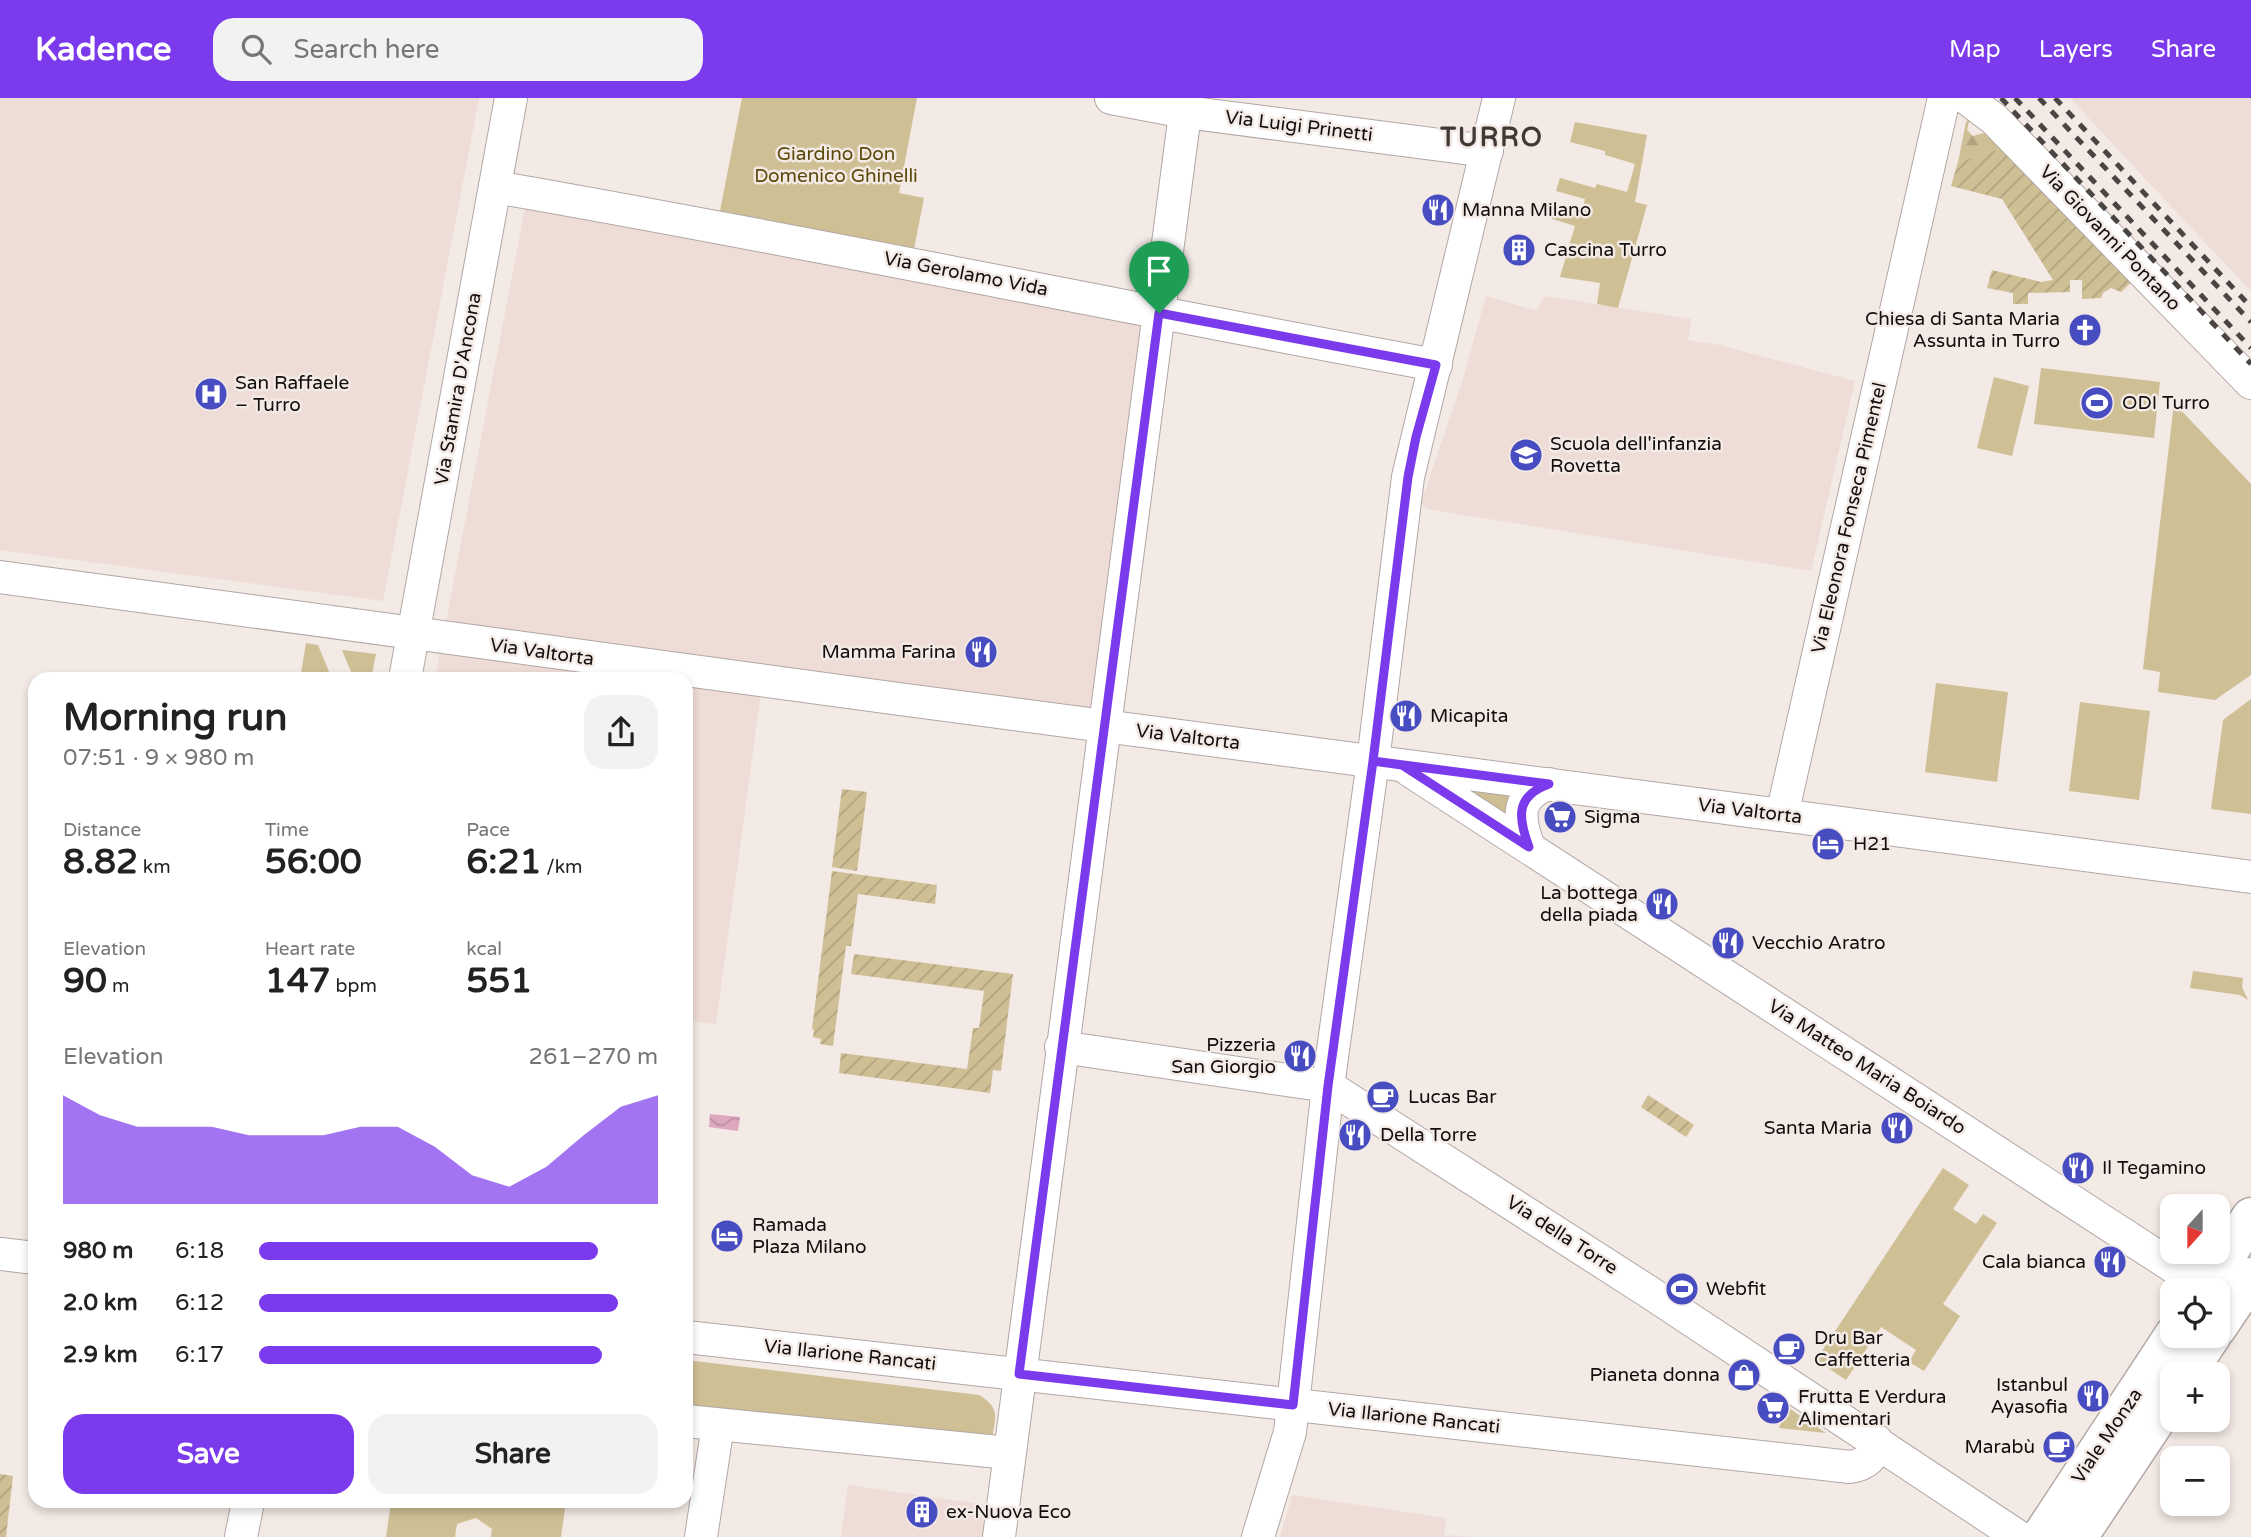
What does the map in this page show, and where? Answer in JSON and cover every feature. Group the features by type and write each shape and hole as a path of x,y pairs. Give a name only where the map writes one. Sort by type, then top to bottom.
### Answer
{"main road":[{"path":"2228,1278 2251,1217"},
{"name":"Viale Monza","path":"2040,1537 2165,1348"},
{"name":"Viale Monza","path":"2078,1537 2160,1414"}],"street":[{"name":"Via Stamira D'Ancona","path":"406,672 511,98"},
{"name":"Via Luigi Prinetti","path":"1111,98 1186,105 1487,151"},
{"path":"1258,1537 1290,1432 1328,1086 1387,763 1408,477 1499,98"},
{"name":"Via Eleonora Fonseca Pimentel","path":"1782,815 1944,98"},
{"name":"Via Giovanni Pontano","path":"1966,98 1994,119 2251,383"},
{"path":"999,1537 1186,105"},
{"name":"Via Gerolamo Vida","path":"495,187 947,270 1436,365"},
{"name":"Via Valtorta","path":"0,577 413,635 2251,877"},
{"name":"Via Matteo Maria Boiardo","path":"1387,763 1529,847 2184,1278"},
{"path":"1529,847 1521,820 1522,810 1526,798 1534,789 1549,784"},
{"name":"Via della Torre","path":"1061,1047 1328,1086 1626,1277 2019,1537"},
{"path":"0,1254 28,1257"},
{"name":"Via Ilarione Rancati","path":"693,1338 1850,1467 1866,1463 1874,1452 1877,1441"},
{"path":"693,1422 1009,1453"},
{"path":"701,1537 718,1425"},
{"path":"241,1537 247,1508"}],"shaded area":[{"name":"San Raffaele – Turro","path":"0,98 479,98 383,601 0,550"},
{"path":"2070,98 2251,98 2251,291 2182,218"},
{"path":"527,198 1150,319 1100,728 762,685 716,1024 693,1021 693,672 436,672"},
{"path":"1486,296 1537,311 1544,296 1691,319 1688,340 1719,345 1855,381 1811,571 1427,509 1421,503 1463,379"},
{"path":"848,1485 993,1506 989,1537 841,1537"},
{"path":"1292,1495 1446,1518 1444,1535 1475,1537 1280,1537"}],"green space":[{"name":"Giardino Don Domenico Ghinelli","path":"742,98 917,98 899,193 924,198 914,249 720,211"},
{"path":"1970,118 1967,130 1973,136 1984,133 1987,125 2009,146 1958,162 1966,122"},
{"path":"1575,122 1647,135 1635,202 1647,205 1618,308 1597,304 1600,283 1560,277 1575,226 1543,216 1545,207 1581,216 1585,199 1556,191 1560,178 1595,188 1597,184 1627,192 1635,164 1605,155 1605,151 1570,142"},
{"path":"2009,146 2136,278 2121,292 2111,288 2103,293 2101,298 2082,299 2082,280 2070,280 2070,292 2028,293 2028,304 2013,304 2013,293 1987,288 1992,270 2041,282 2053,280 2002,199 1951,186 1958,162"},
{"name":"ODI Turro","path":"2041,368 2160,382 2154,438 2034,424"},
{"path":"1994,377 2029,386 2012,456 1977,448"},
{"path":"2174,403 2251,484 2251,675 2215,700 2158,692 2160,672 2143,669"},
{"path":"306,643 318,645 329,672 301,672"},
{"path":"342,650 376,654 372,672 351,672"},
{"path":"1936,683 2008,692 1997,782 1925,772"},
{"path":"2251,699 2251,814 2211,809 2223,720"},
{"path":"2080,702 2150,711 2139,800 2069,791"},
{"path":"1465,785 1519,789 1509,821 1465,793"},
{"path":"842,789 867,792 857,871 832,867"},
{"path":"832,871 937,885 935,904 858,894 851,946 846,946 833,1046 820,1044 821,1039 813,1037 812,1029"},
{"path":"854,954 1013,974 1001,1071 993,1070 990,1093 839,1073 841,1053 967,1069 973,1028 979,1028 984,991 851,974"},
{"path":"2193,971 2243,978 2242,987 2248,1000 2240,995 2190,988"},
{"path":"1648,1095 1694,1125 1686,1137 1641,1107"},
{"path":"1943,1168 1969,1185 1953,1209 1976,1224 1983,1214 1997,1223 1943,1304 1960,1316 1924,1371 1909,1362 1916,1350 1881,1327 1846,1380 1816,1360"},
{"path":"693,1361 979,1395 990,1404 995,1413 992,1438 693,1408"},
{"path":"1787,1407 1826,1433 1779,1428"},
{"path":"0,1474 13,1476 6,1537 0,1537"},
{"path":"390,1508 565,1508 561,1537 491,1537 492,1529 476,1518 457,1524 455,1537 386,1537"}],"water":[{"path":"710,1114 740,1117 738,1131 709,1127"}],"railway":[{"path":"2001,98 2251,364"},
{"path":"2015,98 2251,348"},
{"path":"2039,98 2251,322"},
{"path":"2055,98 2251,307"}],"place":[{"name":"Manna Milano","path":"1438,210"},
{"name":"Cascina Turro","path":"1519,250"},
{"name":"Chiesa di Santa Maria Assunta in Turro","path":"2085,330"},
{"name":"San Raffaele – Turro","path":"211,394"},
{"name":"ODI Turro","path":"2097,403"},
{"name":"Scuola dell'infanzia Rovetta","path":"1526,455"},
{"name":"Mamma Farina","path":"981,652"},
{"name":"Micapita","path":"1406,716"},
{"name":"Sigma","path":"1560,817"},
{"name":"H21","path":"1828,844"},
{"name":"La bottega della piada","path":"1662,904"},
{"name":"Vecchio Aratro","path":"1728,943"},
{"name":"Pizzeria San Giorgio","path":"1300,1056"},
{"name":"Lucas Bar","path":"1383,1097"},
{"name":"Santa Maria","path":"1897,1128"},
{"name":"Della Torre","path":"1355,1135"},
{"name":"Il Tegamino","path":"2078,1168"},
{"name":"Ramada Plaza Milano","path":"727,1236"},
{"name":"Cala bianca","path":"2110,1262"},
{"name":"Webfit","path":"1682,1289"},
{"name":"Dru Bar Caffetteria","path":"1789,1349"},
{"name":"Pianeta donna","path":"1744,1375"},
{"name":"Istanbul Ayasofia","path":"2093,1396"},
{"name":"Frutta E Verdura Alimentari","path":"1773,1408"},
{"name":"Marabù","path":"2059,1447"},
{"name":"ex-Nuova Eco","path":"922,1512"}],"district":[{"name":"TURRO","path":"1492,137"}],"route":[{"path":"1159,313 1019,1374 1293,1405 1328,1086 1373,761 1549,784 1534,789 1526,798 1522,810 1523,831 1529,847 1402,765 1373,761 1408,477 1436,365 1159,313"}]}
